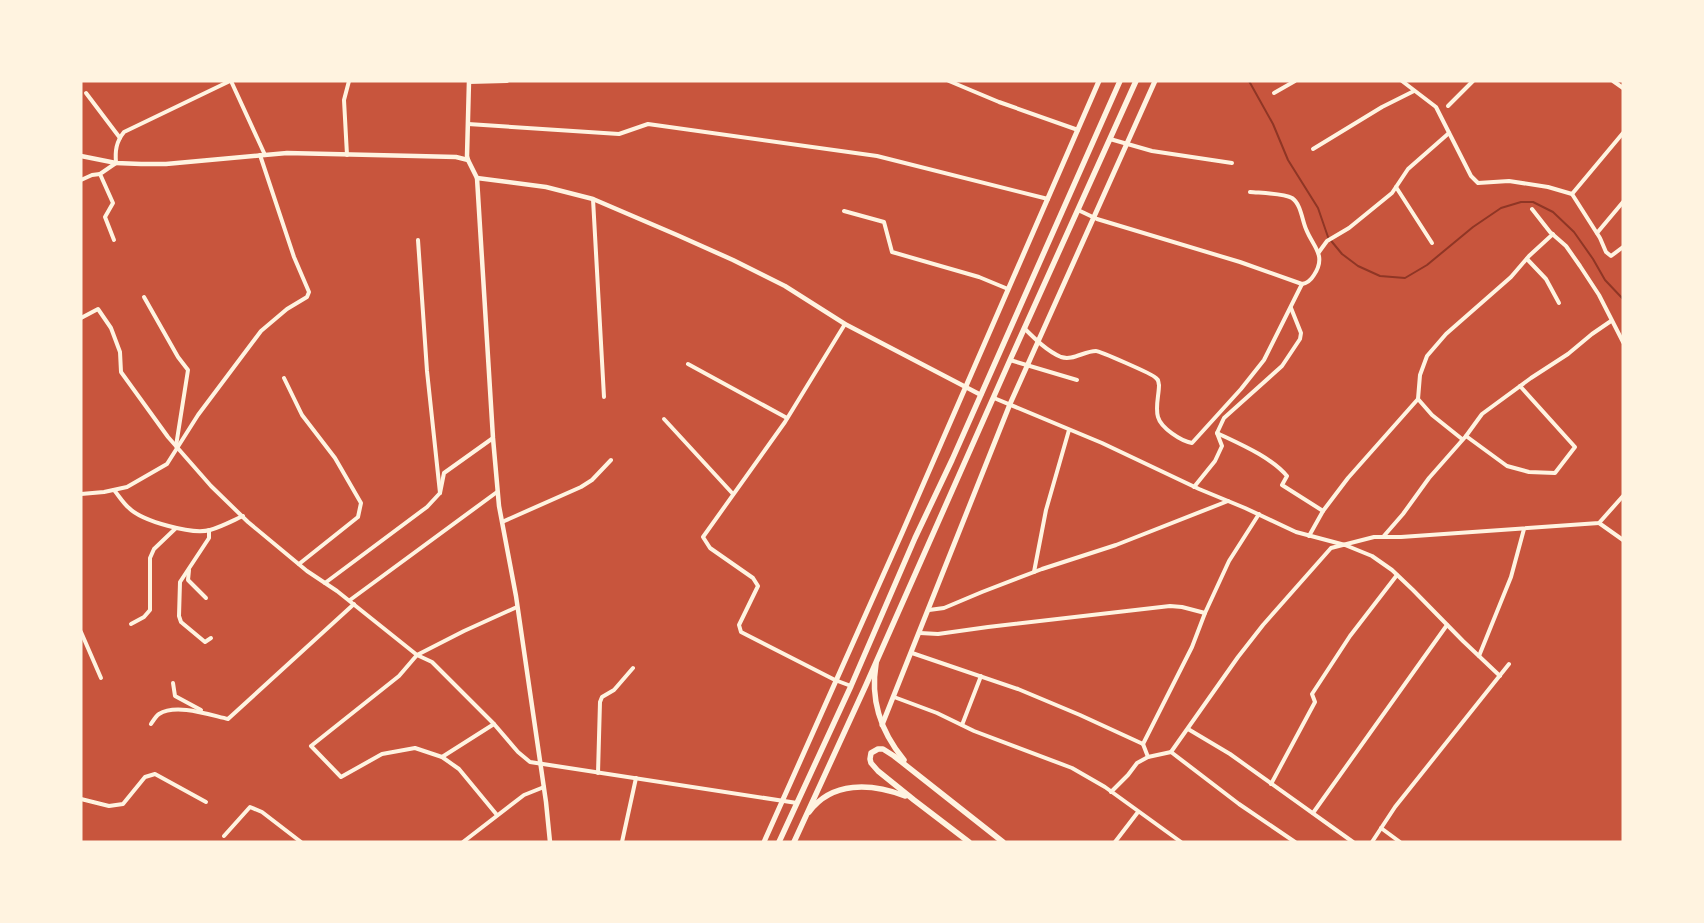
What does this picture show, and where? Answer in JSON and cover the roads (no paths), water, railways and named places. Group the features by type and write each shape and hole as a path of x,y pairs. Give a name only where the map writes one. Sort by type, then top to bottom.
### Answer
{"main road":[{"path":"764,842 902,533 1099,81"},
{"path":"779,842 851,686 915,538 952,460 1120,81"},
{"path":"794,841 866,685 880,650 1136,81"},
{"path":"882,726 1010,404 1155,81"},
{"path":"880,650 875,671 876,707 882,726 896,751 912,769"},
{"path":"969,842 874,767 870,758 871,753 878,749 883,749 912,769 1003,842"},
{"path":"802,823 819,800 832,792 845,788 861,787 895,792 914,800"}],"street":[{"path":"81,494 127,487 167,464 198,415 261,331 287,309 307,297 309,292 294,257 263,155 231,81 124,132 115,149 116,164"},
{"path":"347,155 344,100 349,81"},
{"path":"507,81 469,82 468,160 478,178 493,438 498,492 544,787 550,842"},
{"path":"950,81 998,102 1078,130"},
{"path":"1274,93 1295,81"},
{"path":"1402,81 1436,107 1471,176 1478,183 1509,181 1548,187 1572,194 1597,233 1606,252 1611,256 1623,247"},
{"path":"1448,106 1473,81"},
{"path":"1613,81 1623,88"},
{"path":"1313,149 1382,107 1414,91"},
{"path":"86,93 120,138"},
{"path":"468,124 620,134 648,124 877,156 1048,199"},
{"path":"1572,194 1623,132"},
{"path":"1319,252 1327,241 1349,228 1385,199 1408,169 1448,133"},
{"path":"1110,139 1152,151 1232,163"},
{"path":"81,156 116,164 166,164 287,153 456,157 468,160"},
{"path":"81,180 100,174 116,164"},
{"path":"100,174 112,203 105,217 114,240"},
{"path":"478,178 546,187 593,199 732,260 785,286 845,324 981,395"},
{"path":"1396,187 1432,243"},
{"path":"1078,210 1094,217 1240,262 1302,284 1306,283 1313,278 1320,261 1319,252 1307,231 1298,204 1293,199 1287,197 1250,192"},
{"path":"593,199 604,397"},
{"path":"1597,233 1623,202"},
{"path":"1532,209 1566,246 1580,266 1599,295 1623,342"},
{"path":"844,211 884,222 892,252 979,277 1008,289"},
{"path":"1309,536 1323,511 1348,478 1418,398 1420,375 1427,356 1446,334 1512,278 1527,259 1553,234"},
{"path":"418,240 440,493"},
{"path":"1527,259 1546,279 1559,303"},
{"path":"1024,328 1038,341 1060,356 1066,358 1096,351 1104,352 1125,364 1155,376 1159,384 1158,415 1160,420 1175,436 1192,443 1241,389 1264,360 1302,284"},
{"path":"144,297 178,357 188,370 177,447"},
{"path":"1194,487 1215,461 1222,446 1217,433 1224,418 1282,366 1300,339 1301,333 1291,308"},
{"path":"81,318 98,309 111,328 120,352 121,372 177,447 211,486 307,572 350,600 417,655 432,662 494,724 518,752 530,762 797,804"},
{"path":"1383,537 1482,414 1568,354 1611,321"},
{"path":"845,324 787,418 702,537 710,548 753,578 758,586 739,624 741,632 851,686"},
{"path":"1010,360 1077,380"},
{"path":"688,364 787,418"},
{"path":"284,378 302,415 335,458 362,503 358,516 299,564"},
{"path":"1466,436 1507,466 1529,472 1555,473 1575,447 1520,386"},
{"path":"994,398 1102,443 1194,487 1259,514 1296,532 1345,545 1372,556 1397,575 1500,676"},
{"path":"1418,398 1432,414 1462,439"},
{"path":"664,419 733,494"},
{"path":"1034,572 1046,510 1069,430"},
{"path":"1217,433 1240,443 1280,468 1287,476 1282,485 1323,511"},
{"path":"325,583 427,507 440,493 444,473 493,438"},
{"path":"502,522 580,487 592,480 611,460"},
{"path":"114,490 129,509 148,519 176,528 195,531 209,530 243,516"},
{"path":"350,600 498,492"},
{"path":"1599,523 1623,496"},
{"path":"929,610 944,608 1034,572 1116,545 1228,501"},
{"path":"1143,744 1192,647 1205,613 1229,562 1259,514"},
{"path":"1111,792 1137,763 1148,757 1171,752 1263,624 1331,548 1374,537 1599,523 1623,540"},
{"path":"132,624 150,610 150,558 154,549 176,528"},
{"path":"1479,656 1510,577 1524,529"},
{"path":"209,530 209,538 180,582 179,616 181,622 205,642 211,638"},
{"path":"189,570 188,580 206,598"},
{"path":"1271,784 1315,702 1312,694 1350,636 1397,575"},
{"path":"173,683 175,696 214,716 228,719 354,604"},
{"path":"920,633 938,634 1170,606 1182,606 1205,613"},
{"path":"497,815 459,769 442,757 415,748 382,754 341,777 311,746 399,676 417,655 517,607"},
{"path":"1313,813 1447,625"},
{"path":"81,632 101,678"},
{"path":"912,653 981,676 1080,715 1143,744 1148,757"},
{"path":"1372,842 1396,807 1510,664"},
{"path":"598,773 600,702 602,698 614,690 633,668"},
{"path":"962,725 981,676"},
{"path":"894,697 936,713 974,731 1072,768 1111,792 1181,842"},
{"path":"151,724 159,714 175,710 205,712"},
{"path":"442,757 494,724"},
{"path":"1188,729 1230,754 1352,842"},
{"path":"1171,752 1239,804 1295,842"},
{"path":"81,799 109,806 124,804 145,776 155,774 206,802"},
{"path":"622,842 636,778"},
{"path":"463,842 524,795 544,787"},
{"path":"224,836 250,807 262,812 301,842"},
{"path":"1115,842 1138,812"},
{"path":"1381,828 1400,842"}],"waterway":[{"path":"1249,81 1273,124 1288,160 1318,208 1328,237 1342,254 1358,266 1380,276 1405,278 1427,265 1473,227 1501,208 1521,202 1533,202 1553,212 1574,232 1605,280 1623,299"}]}
